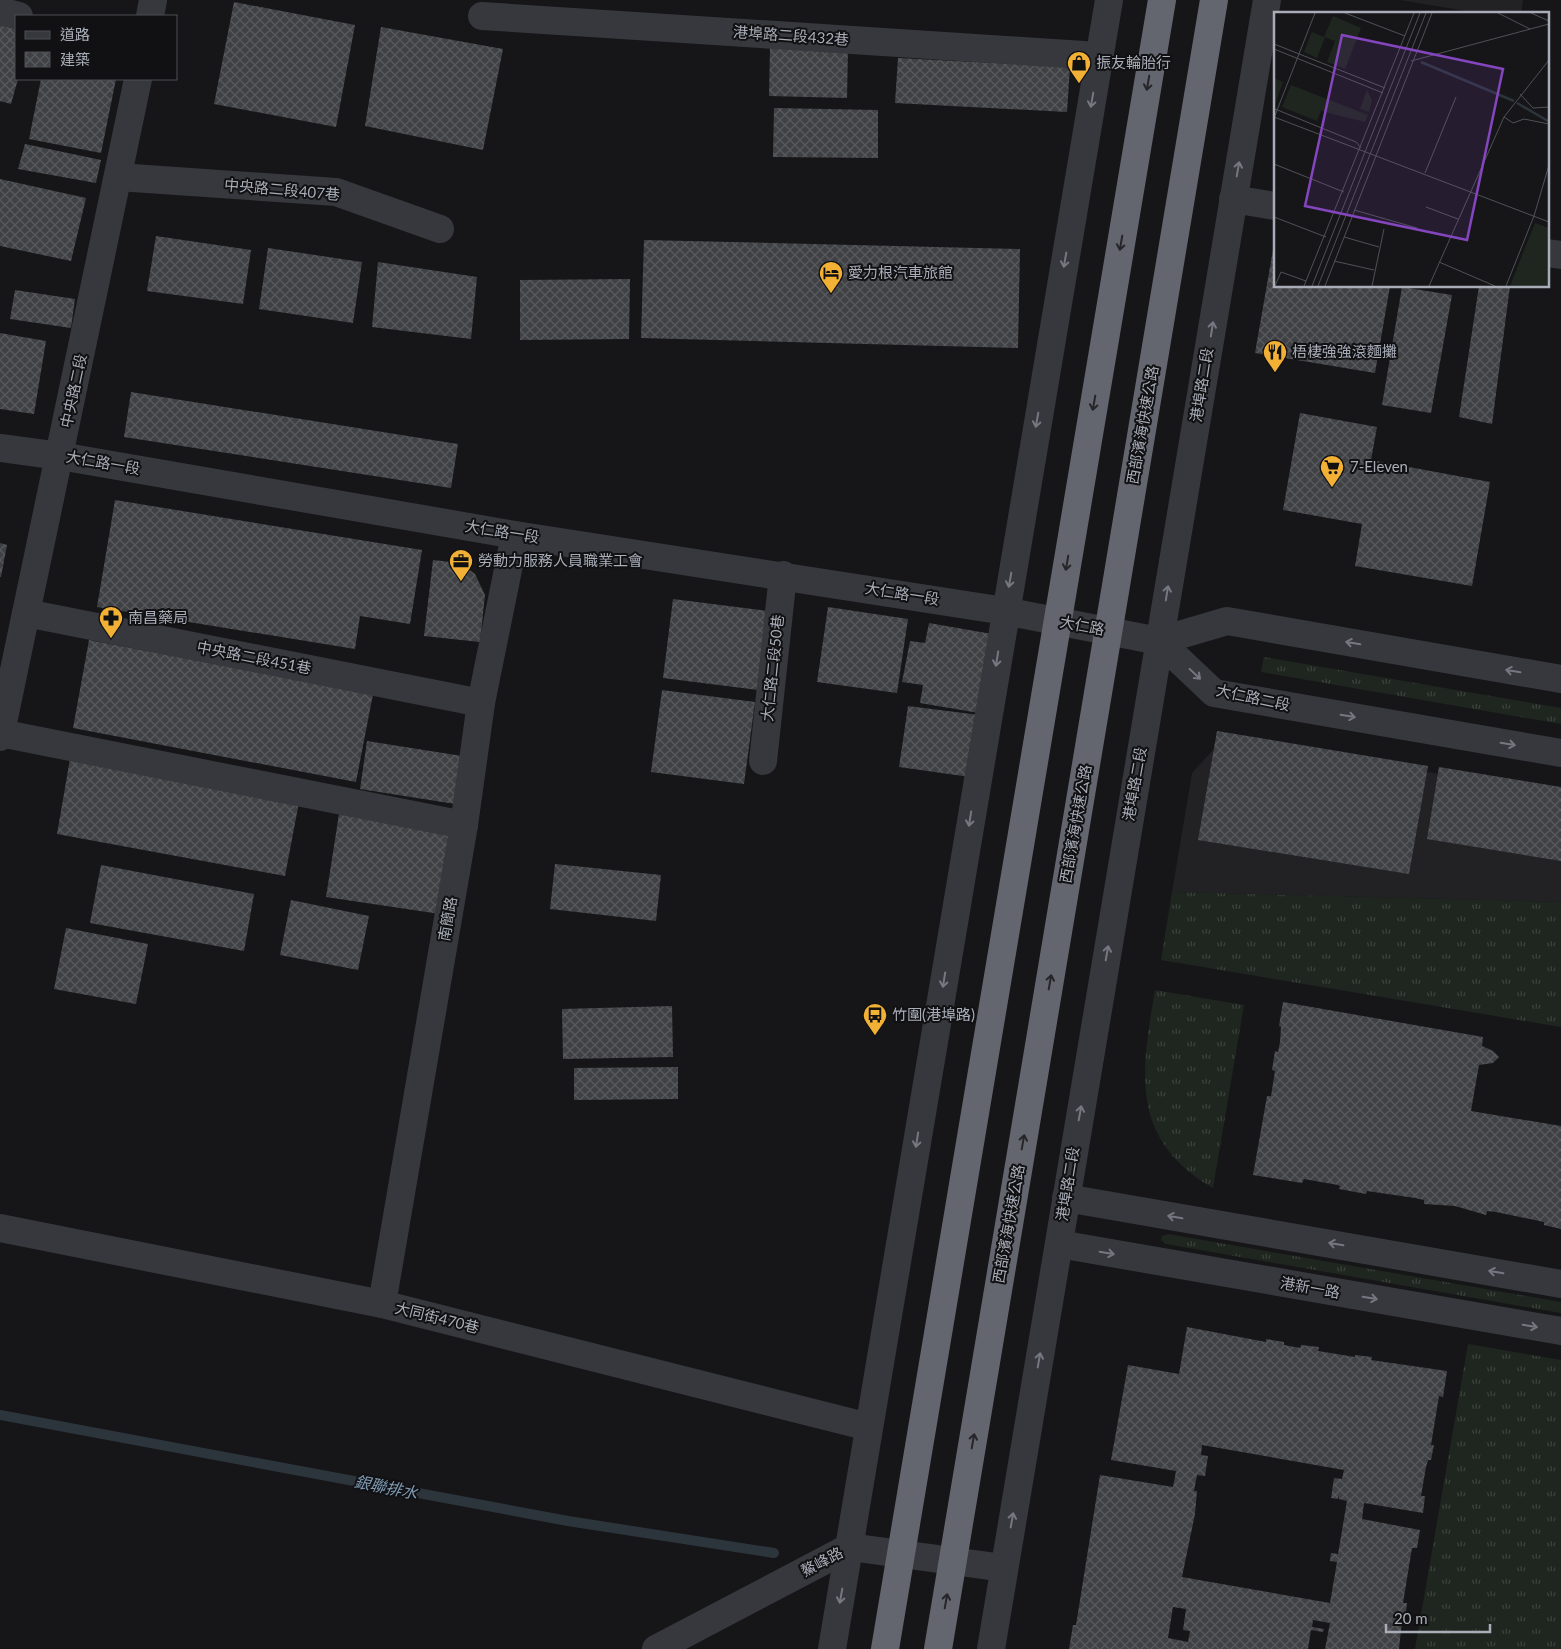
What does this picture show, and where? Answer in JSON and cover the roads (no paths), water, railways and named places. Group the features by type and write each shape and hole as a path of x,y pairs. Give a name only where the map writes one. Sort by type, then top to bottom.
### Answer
{"highway":[{"path":"885,1649 1162,0"},
{"name":"西部濱海快速公路","path":"938,1649 1214,0"}],"street":[{"path":"150,15 153,0"},
{"path":"832,1649 1109,0"},
{"name":"港埠路二段","path":"990,1649 1267,0"},
{"path":"0,11 15,15"},
{"name":"港埠路二段432巷","path":"482,16 1099,56"},
{"name":"中央路二段","path":"0,734 138,80"},
{"name":"中央路二段407巷","path":"118,178 336,192 440,229"},
{"path":"1233,199 1274,206"},
{"path":"1548,253 1561,255"},
{"name":"大仁路一段","path":"0,448 60,456 515,535 783,575 1005,611"},
{"name":"南簡路","path":"382,1304 464,825 481,703 515,535"},
{"name":"大仁路二段50巷","path":"763,761 783,575"},
{"name":"大仁路","path":"1005,611 1159,641"},
{"name":"中央路二段451巷","path":"26,613 481,703"},
{"path":"1159,641 1227,621 1561,679"},
{"name":"大仁路二段","path":"1159,641 1214,692 1561,753"},
{"path":"0,734 464,825"},
{"path":"1066,1198 1561,1284"},
{"name":"大同街470巷","path":"0,1228 382,1304 869,1427"},
{"name":"港新一路","path":"1058,1244 1561,1331"},
{"name":"鰲峰路","path":"656,1649 850,1547 1004,1568"}],"waterway":[{"name":"銀聯排水","path":"0,1415 568,1521 774,1553"}],"place":[{"name":"振友輪胎行","path":"1079,84"},
{"name":"愛力根汽車旅館","path":"831,294"},
{"name":"梧棲強強滾麵攤","path":"1275,373"},
{"name":"7-Eleven","path":"1332,488"},
{"name":"勞動力服務人員職業工會","path":"461,582"},
{"name":"南昌藥局","path":"111,639"},
{"name":"竹圍(港埠路)","path":"875,1036"}]}
